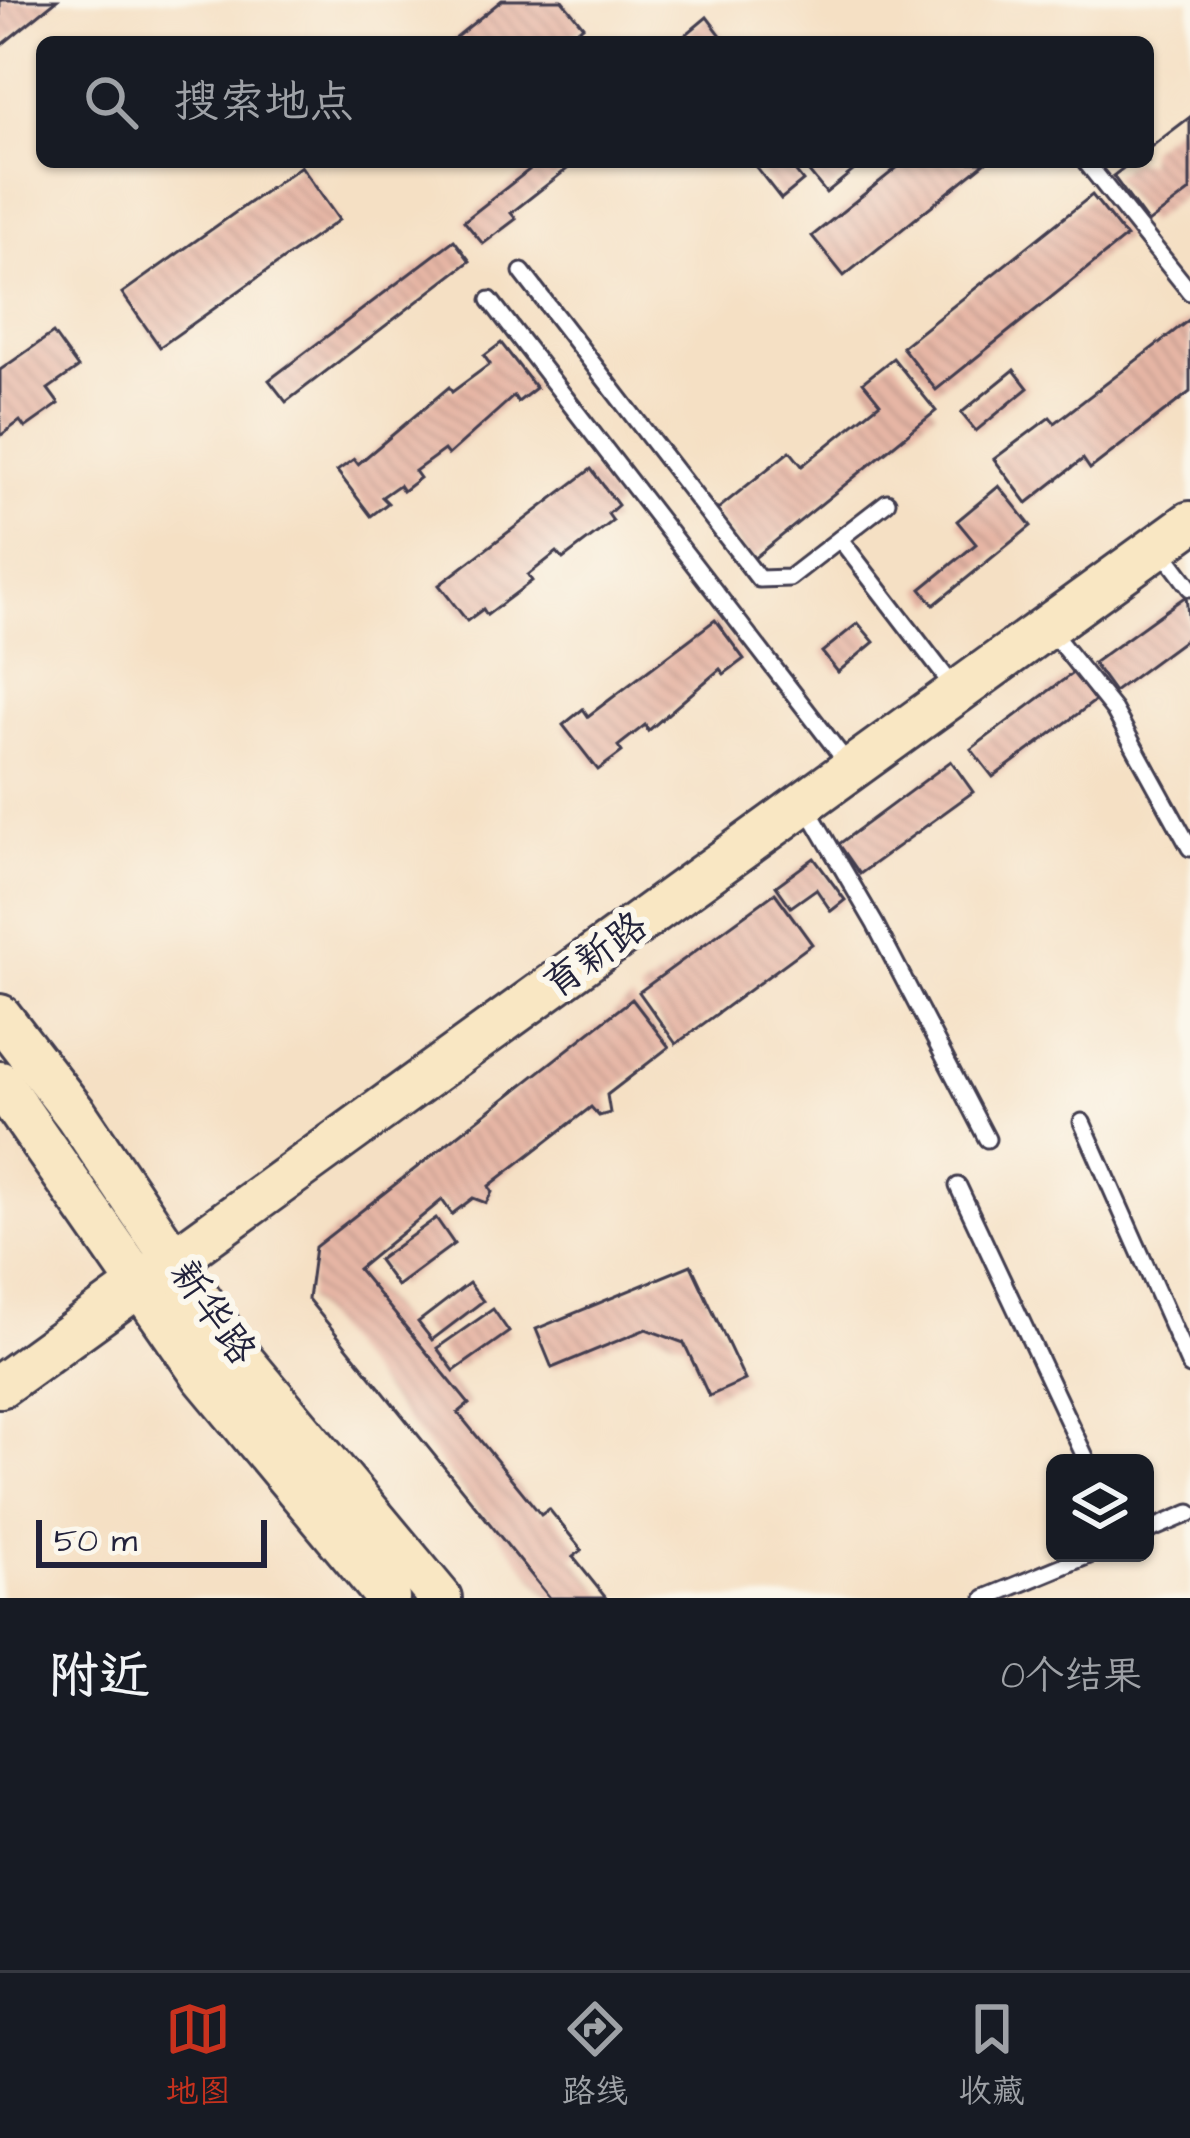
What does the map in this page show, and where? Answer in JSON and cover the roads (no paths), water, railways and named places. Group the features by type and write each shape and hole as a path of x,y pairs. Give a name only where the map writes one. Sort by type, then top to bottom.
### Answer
{"street":[{"name":"育新路","path":"0,1386 1174,534"},
{"name":"新华路","path":"0,1016 77,1116 159,1275 204,1377 388,1598"},
{"name":"新华路","path":"0,1083 159,1275 236,1353 440,1598"}],"lane":[{"path":"1091,168 1190,292"},
{"path":"522,272 759,579 789,578 887,502"},
{"path":"490,299 852,769"},
{"path":"1174,534 1190,588"},
{"path":"840,539 958,692"},
{"path":"1047,627 1114,710 1190,848"},
{"path":"805,804 875,924 987,1139"},
{"path":"1082,1122 1190,1366"},
{"path":"958,1186 1084,1454"},
{"path":"1154,1528 1190,1513"},
{"path":"985,1598 1072,1562"}]}
